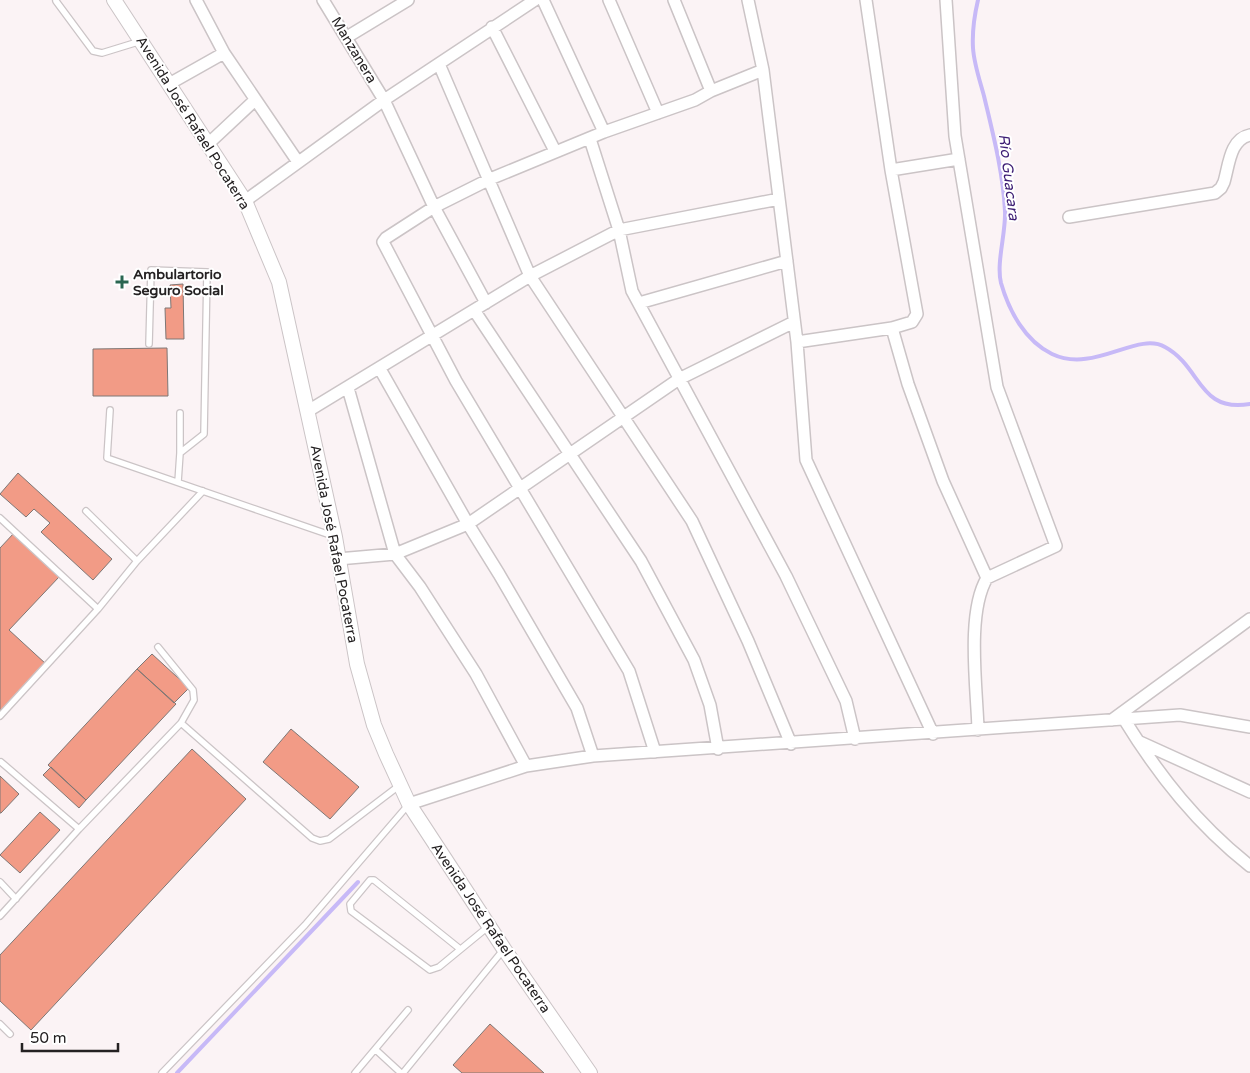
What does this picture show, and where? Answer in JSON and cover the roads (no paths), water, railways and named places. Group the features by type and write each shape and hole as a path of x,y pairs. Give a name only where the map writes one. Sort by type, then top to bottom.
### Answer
{"street":[{"name":"Avenida José Rafael Pocaterra","path":"114,0 245,201 279,282 335,536 357,664 374,725 400,786 409,804 504,949 590,1073"},
{"path":"196,0 224,53 298,162"},
{"name":"Manzanera","path":"323,0 384,100 434,206 486,303"},
{"path":"347,37 408,0"},
{"path":"245,201 384,100 535,0"},
{"path":"543,0 604,132"},
{"path":"609,0 658,113"},
{"path":"674,0 711,91"},
{"path":"748,0 763,70 797,342 806,460 933,734"},
{"path":"797,342 892,328 912,322 917,314 891,170 866,0"},
{"path":"946,0 955,136 997,387 1056,546 987,578 982,587 974,634 978,730"},
{"path":"492,28 555,151"},
{"path":"169,84 224,53"},
{"path":"440,64 530,276 692,521 748,641 791,744"},
{"path":"656,752 629,671 431,337 383,242 386,238 434,206 490,179 604,132 695,100 711,91 763,70"},
{"path":"208,144 255,100"},
{"path":"1069,217 1214,193 1221,188 1224,182 1235,143 1241,137 1250,135"},
{"path":"590,139 619,230 632,291 786,576 846,701 855,739"},
{"path":"891,170 959,159"},
{"path":"308,411 380,369 530,276 619,230 779,199"},
{"path":"639,303 787,261"},
{"path":"474,310 641,561 694,660 710,705 718,749"},
{"path":"338,559 395,554 468,524 622,416 679,379 794,322"},
{"path":"892,328 908,384 943,481 987,578"},
{"path":"380,369 576,708 593,756"},
{"path":"348,388 395,554 420,587 476,674 526,766"},
{"path":"1112,720 1250,618"},
{"path":"409,804 526,766 593,756 791,744 1180,715 1250,727"},
{"path":"1124,719 1138,742 1187,808 1218,841 1250,866"},
{"path":"1138,742 1250,792"}],"lane":[{"path":"56,1 93,51 102,53 141,41"},
{"path":"149,344 151,270 207,272 204,434 180,453"},
{"path":"110,410 107,458 335,536"},
{"path":"178,482 180,413"},
{"path":"0,716 98,609 137,561 203,491"},
{"path":"86,511 137,561"},
{"path":"0,518 98,609"},
{"path":"0,916 79,829 182,723 194,700 193,690 158,647"},
{"path":"182,723 312,838 320,841 329,839 400,786"},
{"path":"1,762 79,829"},
{"path":"162,1073 305,925 409,804"},
{"path":"460,949 374,880 370,880 350,904 351,911 430,970 439,968 489,926"},
{"path":"0,882 16,899"},
{"path":"376,1050 402,1073 504,949"},
{"path":"355,1073 408,1010"},
{"path":"0,1024 10,1034"}],"waterway":[{"name":"Río Guacara","path":"978,0 973,30 974,54 997,153 1004,196 1005,220 1000,257 1001,283 1004,294 1019,324 1042,348 1052,354 1068,359 1099,356 1141,344 1154,344 1165,347 1177,356 1210,395 1220,402 1233,405 1250,404"},
{"path":"177,1073 358,882"}],"place":[{"name":"Ambulartorio Seguro Social","path":"122,282"}]}
